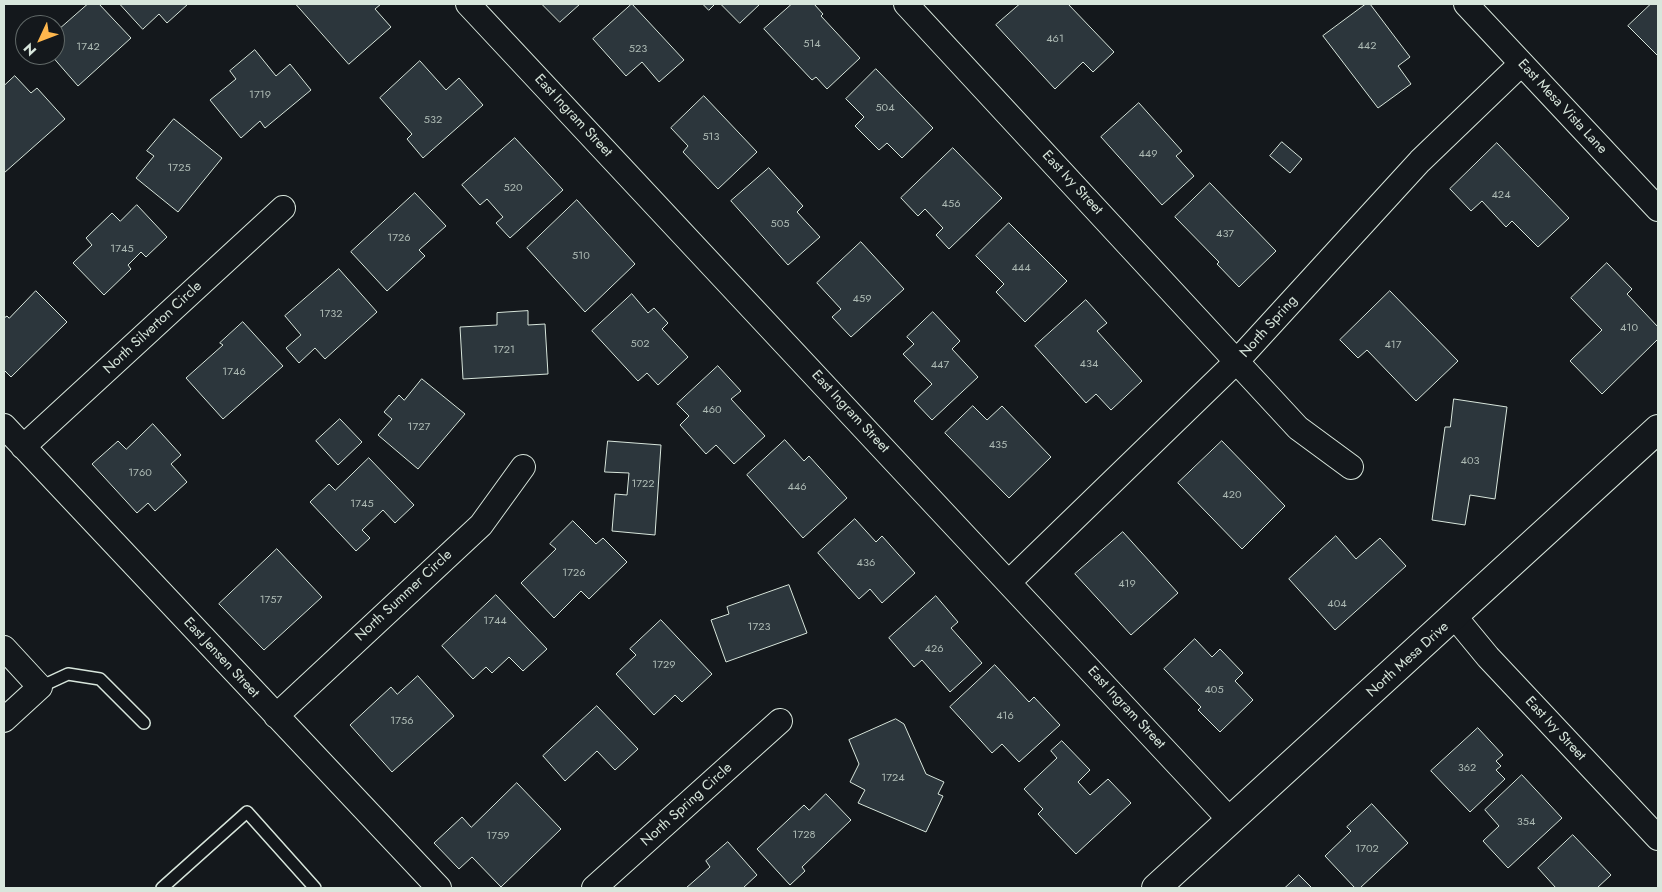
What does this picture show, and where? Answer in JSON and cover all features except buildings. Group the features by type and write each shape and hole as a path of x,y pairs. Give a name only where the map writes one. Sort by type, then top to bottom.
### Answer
{"main road":[{"name":"North Mesa Drive","path":"1156,888 1658,429"}],"street":[{"name":"East Ingram Street","path":"468,4 1230,820"},
{"name":"East Ivy Street","path":"906,4 1298,428 1351,467"},
{"name":"East Mesa Vista Lane","path":"1466,4 1658,209"},
{"name":"North Spring","path":"1009,582 1237,362 1420,161 1521,64"},
{"name":"North Silverton Circle","path":"23,447 283,208"},
{"name":"East Jensen Street","path":"4,426 439,888"},
{"name":"North Summer Circle","path":"276,716 481,524 523,467"},
{"name":"East Ivy Street","path":"1454,617 1488,657 1658,838"},
{"path":"4,648 40,687 4,720"},
{"name":"North Spring Circle","path":"594,888 780,721"}],"lane":[{"path":"40,687 68,674 100,679 144,723"},
{"path":"162,888 247,812 315,888"}]}
